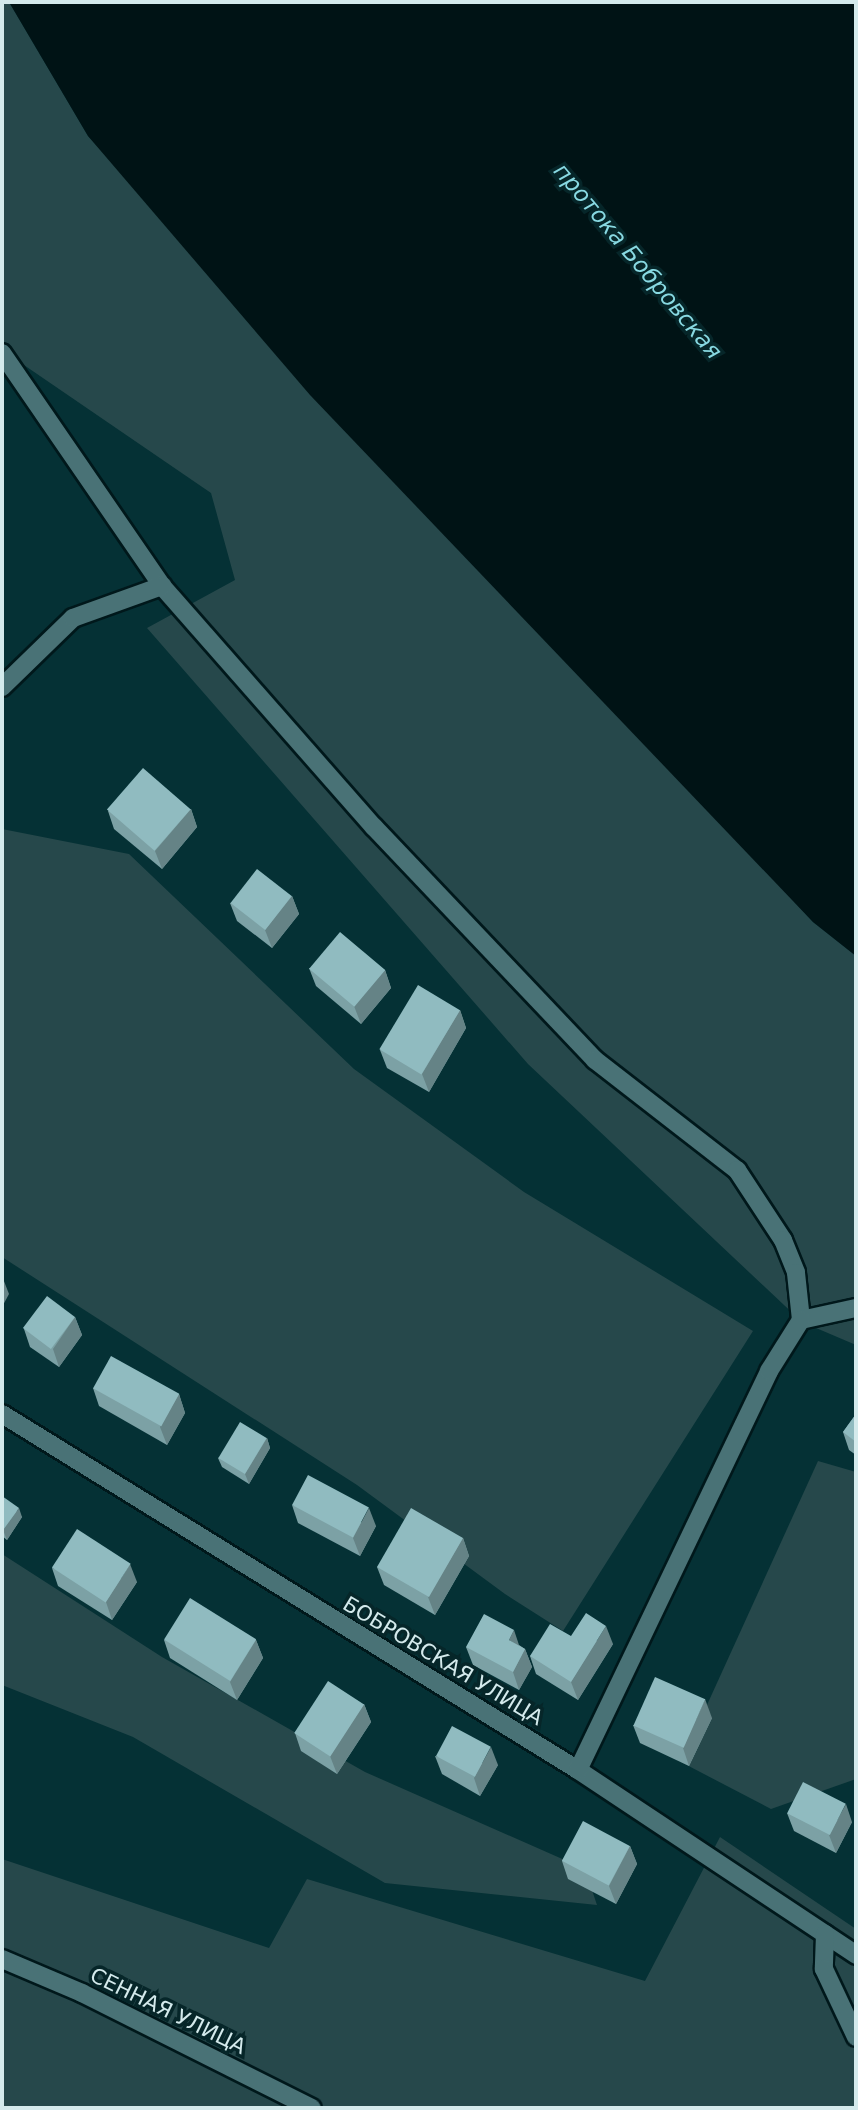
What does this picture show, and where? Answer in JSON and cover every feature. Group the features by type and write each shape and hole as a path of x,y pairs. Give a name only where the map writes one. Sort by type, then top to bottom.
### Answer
{"street":[{"path":"2,353 162,586 374,827 595,1060 737,1170 783,1240 796,1273 801,1320 769,1371 578,1770"},
{"path":"2,687 73,618 162,586"},
{"path":"801,1320 856,1308"},
{"name":"БОБРОВСКАЯ УЛИЦА","path":"2,1415 578,1770 856,1955"},
{"path":"825,1934 824,1969 856,2037"},
{"name":"СЕННАЯ УЛИЦА","path":"2,1959 82,1993 312,2108"}],"shaded area":[{"path":"2,2 9,2 88,136 813,922 856,956 856,1345 802,1322 528,1064 147,628 235,580 211,493 2,350"},
{"path":"2,829 129,854 354,1069 524,1192 753,1331 563,1631 505,1594 357,1485 2,1257"},
{"path":"818,1461 856,1472 856,1779 771,1809 681,1762"},
{"path":"2,1554 162,1657 365,1772 585,1869 597,1905 385,1883 133,1737 2,1685"},
{"path":"720,1837 856,1929 856,2108 2,2108 2,1859 269,1948 307,1879 645,1981"}],"water":[{"name":"протока Бобровская","path":"9,2 856,2 856,956 813,922 310,395 88,136"}],"building":[{"path":"143,768 191,809 154,851 107,810"},
{"path":"257,869 292,896 265,930 231,903"},
{"path":"340,932 385,970 354,1007 309,969"},
{"path":"418,985 460,1010 421,1075 379,1049"},
{"path":"47,1296 75,1317 51,1349 23,1328"},
{"path":"111,1356 179,1394 161,1426 93,1388"},
{"path":"856,1414 856,1442 843,1432"},
{"path":"240,1422 267,1438 245,1474 218,1458"},
{"path":"308,1475 369,1507 353,1537 292,1505"},
{"path":"2,1496 19,1508 3,1530 2,1529"},
{"path":"411,1508 463,1538 429,1597 377,1567"},
{"path":"77,1529 131,1564 106,1602 52,1568"},
{"path":"190,1598 256,1639 230,1681 164,1640"},
{"path":"586,1613 606,1626 571,1682 530,1656 550,1624 571,1636"},
{"path":"484,1614 514,1630 509,1640 525,1649 513,1672 466,1647"},
{"path":"655,1677 705,1699 684,1748 633,1725"},
{"path":"328,1681 364,1704 330,1756 294,1733"},
{"path":"452,1726 491,1747 475,1777 436,1756"},
{"path":"803,1782 846,1804 830,1835 787,1813"},
{"path":"583,1821 630,1846 609,1886 562,1861"}]}
